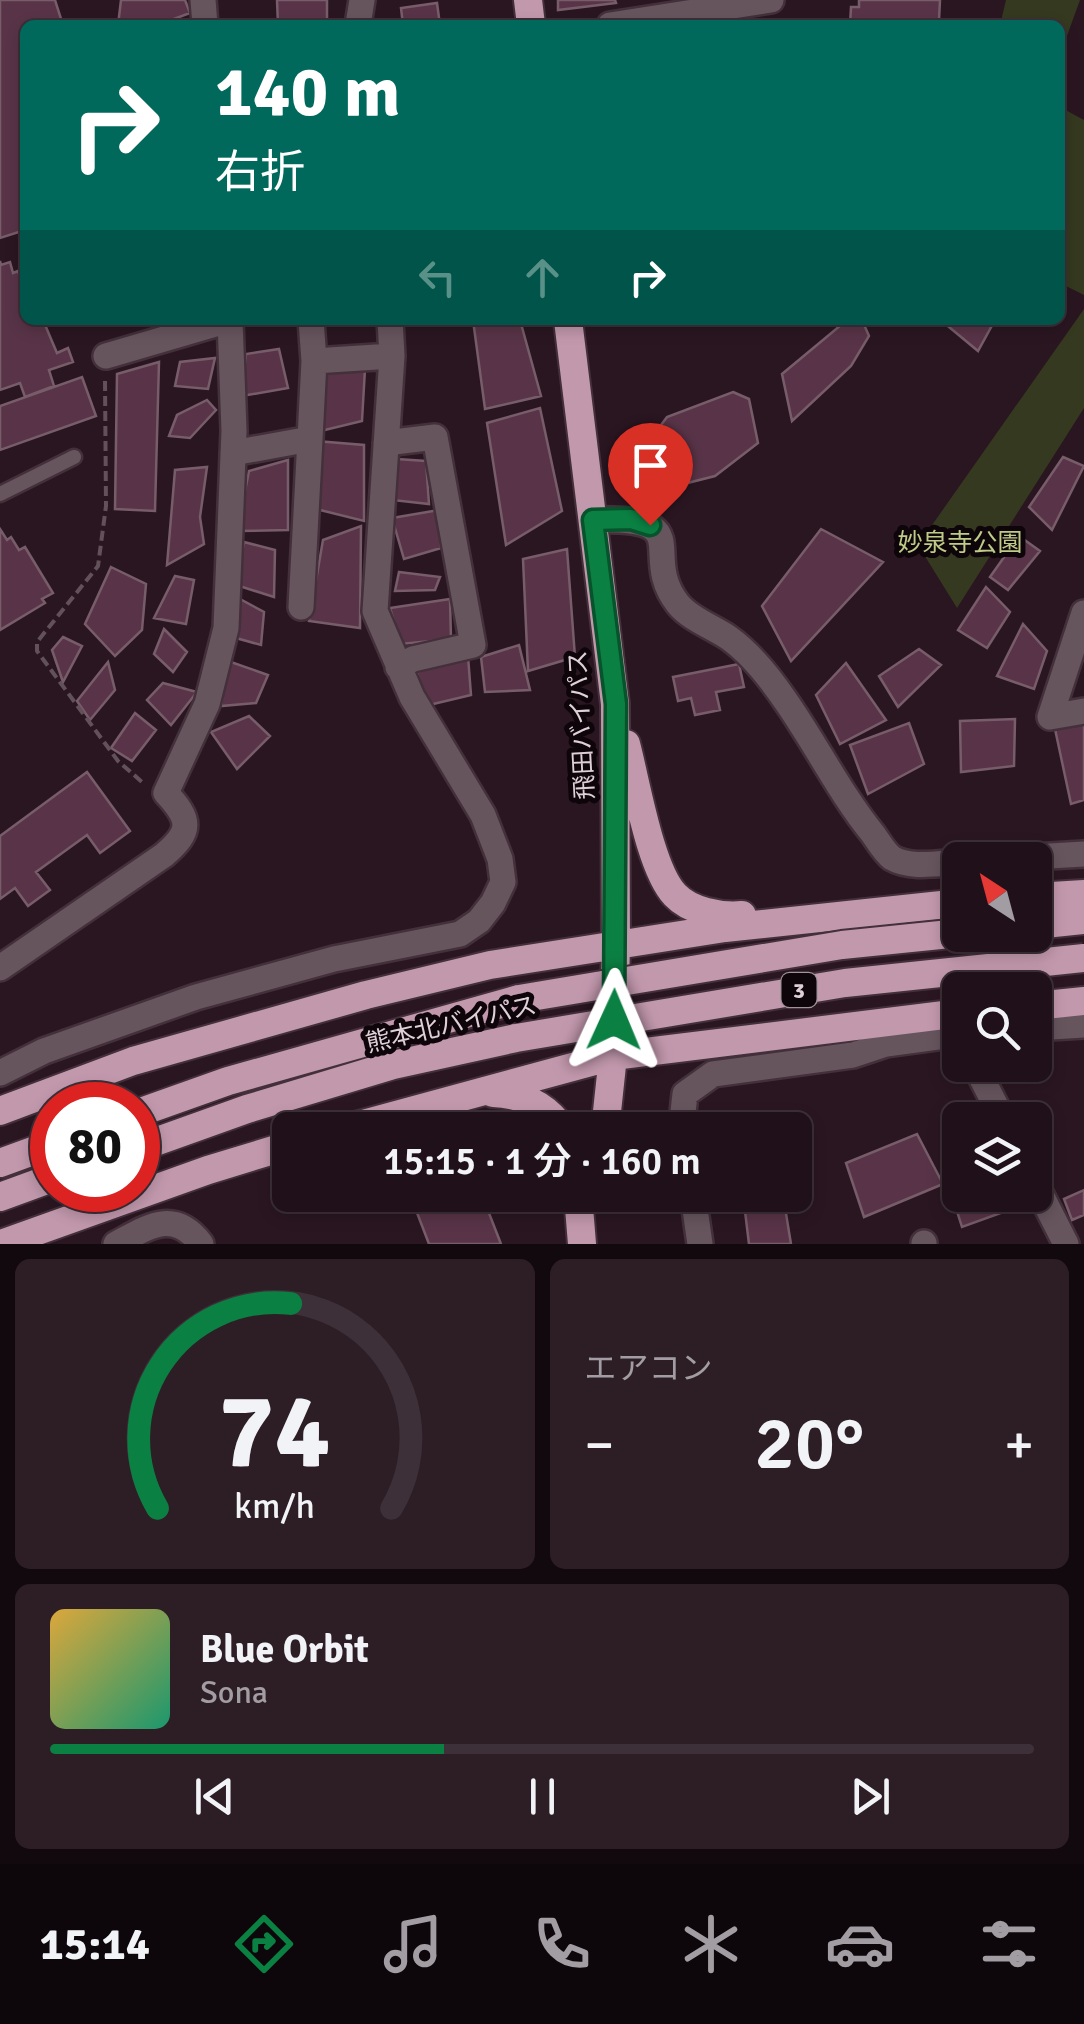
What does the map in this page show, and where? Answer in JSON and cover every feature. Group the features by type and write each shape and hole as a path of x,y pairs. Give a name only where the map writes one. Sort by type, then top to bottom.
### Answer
{"highway":[{"name":"飛田バイパス","path":"569,325 616,704 616,947 607,1112"},
{"path":"616,704 660,874 676,897 699,910 730,916 809,907 907,908"},
{"path":"0,1111 133,1061 490,965 726,928 942,905"},
{"path":"1052,923 1084,920"},
{"name":"熊本北バイパス","path":"160,1105 228,1080 519,999 842,946 942,935"},
{"name":"熊本北バイパス","path":"160,1140 247,1109 394,1065 516,1038 845,982 1084,958"},
{"path":"1052,1004 1084,1001"},
{"name":"3","path":"613,1056 942,1015"},
{"path":"406,1112 613,1056"},
{"path":"474,1093 520,1095 545,1112"},
{"path":"1,1244 272,1150"},
{"path":"0,1163 30,1152"},
{"path":"0,1197 30,1186"},
{"path":"578,1212 582,1244"},
{"path":"591,1244 595,1212"}],"street":[{"path":"642,20 771,0"},
{"path":"106,356 212,325"},
{"path":"0,968 183,839 186,826 181,809 166,792 207,704 226,628 233,454 229,325"},
{"path":"301,607 314,361 312,325"},
{"path":"4,1064 196,997 334,960 460,934 494,902 503,882 500,859 483,815 412,697 374,611 392,356 390,325"},
{"path":"314,361 392,356"},
{"path":"386,443 435,437 473,645 413,659 398,667"},
{"path":"233,454 310,440"},
{"path":"593,520 631,519 650,525 663,542 664,577 671,595 683,610 734,641 760,668 784,698 852,808 891,857 913,864 942,863"},
{"path":"1084,613 1050,717 1084,710"},
{"path":"1052,856 1084,854"},
{"path":"1052,1027 1084,1025"},
{"path":"682,1112 686,1094 713,1074 853,1055 886,1044 942,1036"},
{"path":"695,1212 700,1244"},
{"path":"1050,1212 1066,1244"},
{"path":"116,1244 149,1226 172,1222 192,1231 201,1244"}],"lane":[{"path":"0,494 74,457"}],"path":[{"path":"106,356 106,506 98,566 37,642 38,650 118,761 140,781 166,792"}],"green space":[{"path":"1006,0 1080,0 1065,41 1065,20 1001,20"},
{"path":"1065,110 1084,120 1084,295 1065,286"},
{"name":"妙泉寺公園","path":"1084,309 1084,408 957,608 918,545"}],"building":[{"path":"0,0 55,0 61,20 20,20 20,232 0,238"},
{"path":"121,0 185,0 190,13 171,20 119,20"},
{"path":"277,0 327,0 327,20 278,20"},
{"path":"558,0 615,0 616,3 558,10"},
{"path":"859,0 940,0 939,20 850,20 851,7 859,7"},
{"path":"437,3 439,20 402,20 401,8"},
{"path":"0,261 1,265 10,262 13,273 18,271 20,277 20,325 45,325 57,353 68,348 73,362 49,370 54,386 25,397 20,383 0,390"},
{"path":"474,325 521,325 541,396 485,409"},
{"path":"841,325 864,325 869,336 851,366 792,421 782,374"},
{"path":"950,325 992,325 978,351"},
{"path":"279,349 288,388 242,396 246,354"},
{"path":"215,358 208,389 175,386 180,362"},
{"path":"159,362 155,511 115,509 117,374"},
{"path":"365,369 362,421 321,431 319,370"},
{"path":"82,377 96,416 0,450 0,406"},
{"path":"733,392 749,399 758,443 715,476 656,491 640,453 667,417"},
{"path":"207,400 216,410 190,438 169,436 177,415"},
{"path":"540,408 562,511 506,545 487,423"},
{"path":"316,441 364,445 364,521 312,508"},
{"path":"1063,457 1084,466 1052,530 1029,507"},
{"path":"397,459 426,461 429,504 392,500"},
{"path":"288,460 288,530 237,531 249,471"},
{"path":"207,467 200,517 204,544 167,565 175,470"},
{"path":"439,510 441,548 404,559 392,518"},
{"path":"361,526 360,628 309,621 323,540"},
{"path":"0,529 19,550 25,547 53,593 42,599 45,603 0,630"},
{"path":"0,529 19,550 25,547 53,593 42,599 45,603 0,630"},
{"path":"821,529 883,562 791,661 762,606"},
{"path":"1019,536 1040,551 1008,590 990,577"},
{"path":"244,542 275,550 274,597 236,585"},
{"path":"567,549 575,657 528,671 523,559"},
{"path":"111,567 146,584 142,630 115,656 85,624"},
{"path":"399,572 440,577 435,590 395,591"},
{"path":"175,576 194,580 186,624 154,618"},
{"path":"986,587 1010,612 987,648 958,630"},
{"path":"240,599 264,612 261,645 236,638"},
{"path":"450,599 451,639 401,644 390,608"},
{"path":"1023,624 1047,651 1034,689 997,676"},
{"path":"164,629 187,652 173,672 154,654"},
{"path":"63,637 82,646 63,682 52,650"},
{"path":"519,645 530,690 485,692 481,657"},
{"path":"919,649 941,665 898,707 879,676"},
{"path":"468,656 471,695 425,706 417,672"},
{"path":"228,661 268,675 256,703 221,706"},
{"path":"108,662 115,690 90,720 77,701"},
{"path":"846,663 886,720 840,744 816,695"},
{"path":"739,664 744,687 716,692 720,710 695,715 691,698 678,701 673,677"},
{"path":"163,683 197,692 171,725 147,700"},
{"path":"135,713 156,730 132,761 111,748"},
{"path":"249,716 270,736 237,769 211,732"},
{"path":"1015,719 1014,766 961,772 960,721"},
{"path":"909,723 924,764 868,794 850,745"},
{"path":"1084,724 1084,800 1071,804 1055,729"},
{"path":"87,772 130,831 100,853 87,835 36,872 50,890 28,906 15,888 0,899 0,836"},
{"path":"917,1134 942,1184 864,1217 846,1163"},
{"path":"1084,1190 1084,1215 1072,1220 1064,1199"},
{"path":"417,1212 489,1212 501,1244 429,1244"},
{"path":"745,1212 786,1212 791,1244 749,1244"},
{"path":"957,1212 1003,1212 962,1227"}],"route":[{"path":"614,1020 616,704 593,520 631,519 650,525"}]}
